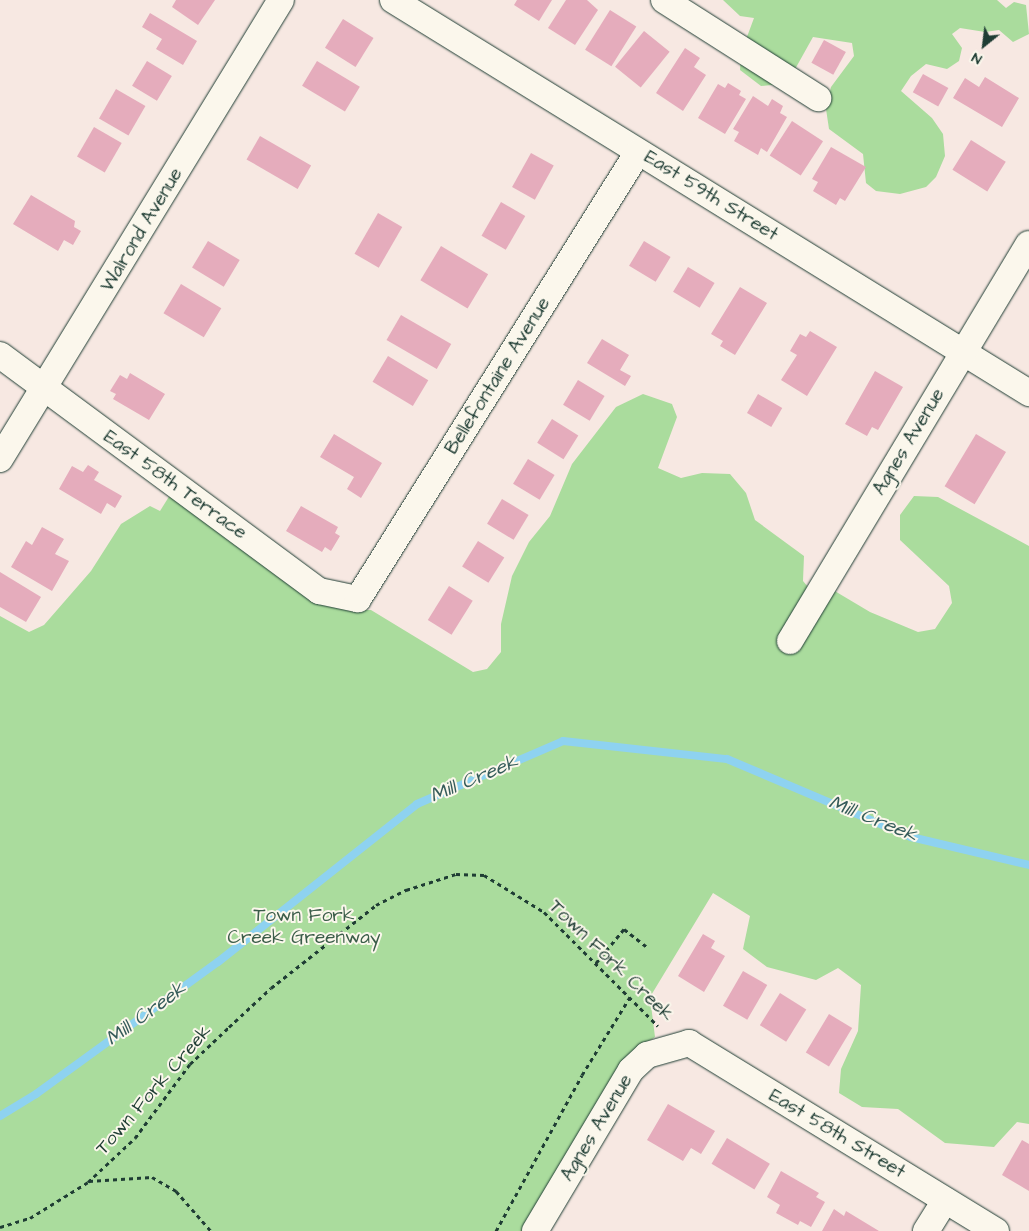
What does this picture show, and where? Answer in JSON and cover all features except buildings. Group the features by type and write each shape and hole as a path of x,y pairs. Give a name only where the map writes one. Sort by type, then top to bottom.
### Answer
{"street":[{"name":"Walrond Avenue","path":"0,459 281,0"},
{"name":"East 59th Street","path":"393,0 1029,392"},
{"path":"664,0 818,98"},
{"name":"Bellefontaine Avenue","path":"358,599 638,152"},
{"name":"Agnes Avenue","path":"790,641 1029,244"},
{"name":"East 58th Terrace","path":"0,355 319,591 358,599"},
{"name":"East 58th Street","path":"677,1046 689,1043 996,1231"},
{"name":"Agnes Avenue","path":"535,1231 631,1070 647,1055 677,1046"},
{"path":"926,1231 945,1200"}],"path":[{"name":"Town Fork Creek","path":"0,1227 30,1218 88,1182 135,1138 190,1064 271,988 376,905 406,890 456,874 484,875 544,912 677,1046"},
{"path":"596,963 624,929 646,946"},
{"path":"496,1231 582,1074 630,997"},
{"path":"88,1182 152,1177 176,1191 211,1231"}],"green space":[{"path":"723,0 997,0 1006,8 1014,2 1026,5 1029,34 1013,42 999,30 985,32 960,28 952,34 962,48 959,61 947,69 926,64 911,76 901,91 932,118 943,134 945,156 936,177 926,187 900,194 876,191 866,183 863,154 829,129 826,109 831,87 854,56 852,43 813,37 794,71 781,84 761,86 740,70 741,53 754,18 740,16"},
{"name":"Town Fork Creek Greenway","path":"643,394 672,404 677,417 658,468 681,478 702,473 730,474 746,493 755,520 804,556 803,581 823,605 833,590 870,612 918,632 935,629 952,603 949,586 900,540 900,515 914,496 938,497 1029,546 1029,1124 1017,1122 994,1147 945,1143 898,1109 862,1107 839,1093 841,1069 858,1031 861,985 838,968 816,980 767,967 743,949 750,916 713,893 650,997 655,1037 627,1057 522,1231 0,1231 0,616 29,632 44,625 91,571 121,524 150,506 160,511 170,495 346,610 371,610 473,672 487,669 501,652 501,624 512,576 529,542 550,516 572,464 616,407"}],"waterway":[{"name":"Mill Creek","path":"0,1116 36,1094 218,962 417,804 563,741 727,759 911,837 1029,865"}]}
